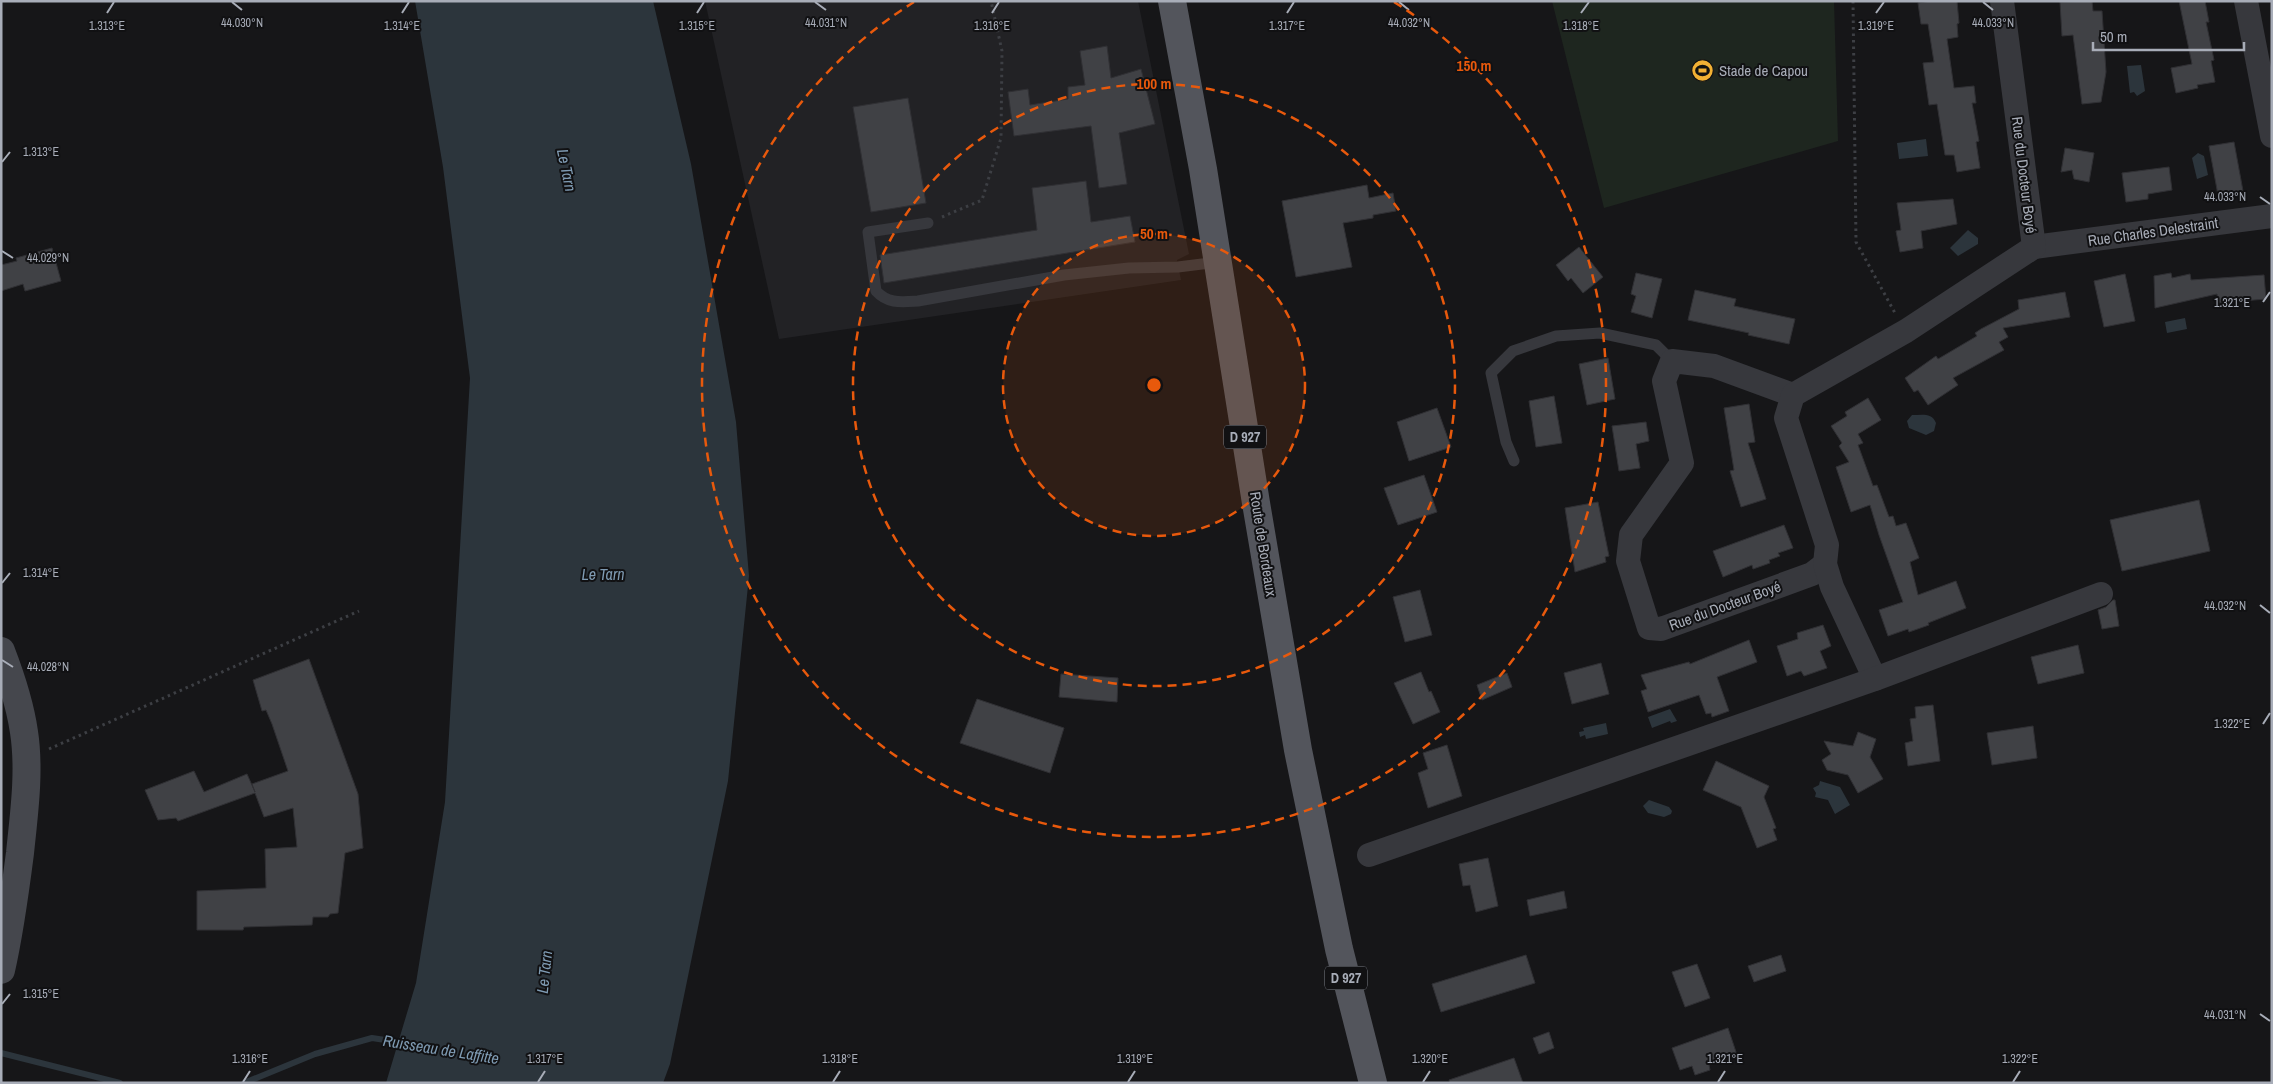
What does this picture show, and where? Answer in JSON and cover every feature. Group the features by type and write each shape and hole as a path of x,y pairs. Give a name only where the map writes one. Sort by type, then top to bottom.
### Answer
{"main road":[{"name":"Route de Bordeaux","path":"1172,1 1203,169 1270,588 1309,811 1339,949 1373,1083"},
{"path":"1,651 14,688 24,733 25,759 23,824 14,901 1,970"}],"street":[{"name":"Rue du Docteur Boyé","path":"1793,395 1906,331 2034,247 2002,1"},
{"path":"2246,1 2272,136"},
{"name":"Rue Charles Delestraint","path":"2034,247 2272,216"},
{"name":"Rue du Docteur Boyé","path":"1672,361 1664,381 1682,463 1631,535 1628,561 1649,628 1661,629 1812,574 1825,564"},
{"path":"1672,361 1714,366 1793,395 1786,418 1827,545 1825,564 1832,587 1876,679"},
{"path":"1369,855 1876,679 2101,594"}],"lane":[{"path":"928,223 868,232 876,291 883,298 893,302 918,301 1064,276 1129,268 1178,267 1218,262"},
{"path":"1514,461 1506,442 1491,374 1513,351 1556,336 1600,333 1656,345 1672,361"}],"path":[{"path":"928,223 982,200 1001,138 1002,51 991,1"},
{"path":"1852,1 1856,242 1906,331"},
{"path":"25,759 359,611"}],"shaded area":[{"path":"705,1 1138,1 1189,254 1177,260 1181,280 779,339"},
{"name":"Stade de Capou","path":"1552,1 1834,1 1838,141 1604,208"}],"water":[{"name":"Le Tarn","path":"415,1 653,1 691,164 736,422 749,576 728,781 670,1064 663,1083 386,1083 416,983 445,802 470,378 443,167"},
{"path":"2141,65 2145,91 2137,96 2134,92 2130,93 2127,66"},
{"path":"1926,139 1928,156 1899,159 1897,143"},
{"path":"2198,153 2204,156 2208,175 2197,179 2192,158"},
{"path":"1968,230 1978,238 1978,244 1958,256 1950,248"},
{"path":"2185,318 2187,329 2167,333 2165,322"},
{"path":"1912,415 1932,417 1936,423 1934,431 1926,435 1909,428 1907,421"},
{"path":"1670,709 1677,721 1671,723 1670,721 1652,728 1648,717"},
{"path":"1606,723 1608,734 1586,739 1585,735 1580,737 1579,732 1584,731 1583,728"},
{"path":"1820,781 1840,787 1850,805 1835,814 1828,800 1815,797 1816,793 1813,788 1819,785"},
{"path":"1649,800 1669,807 1672,811 1671,814 1664,817 1648,813 1643,806"}],"building":[{"path":"1957,1 1958,37 1947,39 1954,88 1974,86 1976,103 1972,103 1979,141 1976,142 1980,168 1957,172 1954,155 1945,155 1937,104 1929,105 1923,63 1934,62 1928,24 1921,24 1918,3"},
{"path":"2092,1 2093,11 2102,11 2106,72 2101,102 2082,104 2073,35 2062,36 2060,2"},
{"path":"2179,1 2205,1 2209,22 2206,22 2214,60 2211,61 2215,82 2197,85 2198,88 2176,93 2171,68 2192,64"},
{"path":"1107,46 1111,78 1141,69 1155,124 1119,133 1127,184 1099,188 1091,126 1014,136 1008,92 1028,89 1030,105 1068,99 1068,87 1085,85 1080,51"},
{"path":"908,98 926,203 871,212 853,107"},
{"path":"2234,142 2243,191 2218,195 2209,146"},
{"path":"2065,148 2094,153 2089,182 2074,179 2072,170 2061,172"},
{"path":"2169,167 2172,190 2148,194 2148,199 2126,202 2122,173"},
{"path":"1086,181 1091,222 1130,216 1135,242 884,283 880,255 1037,230 1032,188"},
{"path":"1367,185 1369,198 1393,193 1396,211 1373,215 1373,218 1343,223 1352,267 1296,277 1282,201"},
{"path":"1953,199 1957,224 1921,231 1923,248 1900,252 1896,231 1901,230 1897,203"},
{"path":"1579,247 1603,277 1583,293 1571,278 1568,281 1556,265"},
{"path":"52,248 61,281 25,291 23,284 1,291 1,265 17,261 16,258"},
{"path":"1636,273 1662,279 1652,318 1631,312 1636,296 1631,294"},
{"path":"2171,273 2172,278 2190,274 2191,280 2264,275 2266,299 2218,303 2217,294 2155,308 2154,276"},
{"path":"2125,274 2135,321 2104,327 2094,281"},
{"path":"1695,290 1736,299 1734,306 1795,319 1789,344 1688,320"},
{"path":"2065,292 2070,317 2003,328 2008,337 1999,342 2004,350 1953,378 1958,385 1928,405 1918,390 1914,392 1905,378 1936,356 1938,359 1977,336 1975,333 1981,329 2019,309 2018,300"},
{"path":"1608,358 1615,399 1587,405 1579,364"},
{"path":"1554,396 1562,443 1536,447 1529,401"},
{"path":"1868,398 1881,420 1858,434 1863,443 1858,445 1873,486 1877,485 1889,517 1893,516 1896,526 1906,523 1919,558 1910,562 1918,595 1956,581 1966,608 1928,623 1929,625 1909,632 1908,629 1888,636 1879,610 1903,602 1870,505 1851,512 1836,467 1849,462 1839,446 1842,443 1831,426 1847,416 1845,412"},
{"path":"1749,404 1755,442 1748,443 1766,499 1741,507 1730,471 1734,470 1724,408"},
{"path":"1437,408 1451,447 1409,461 1397,422"},
{"path":"1646,422 1649,441 1636,444 1640,468 1619,471 1612,426"},
{"path":"1424,475 1437,512 1398,525 1384,488"},
{"path":"2199,500 2210,551 2122,571 2110,520"},
{"path":"1598,502 1609,556 1605,557 1606,562 1575,572 1565,508"},
{"path":"1784,525 1793,548 1778,553 1780,556 1769,560 1770,563 1753,569 1752,565 1723,577 1713,551"},
{"path":"1420,590 1432,635 1405,642 1393,597"},
{"path":"2115,600 2119,626 2102,629 2098,610 2106,607"},
{"path":"1823,625 1831,646 1820,651 1827,668 1804,676 1801,671 1787,676 1777,646 1798,639 1797,633"},
{"path":"1749,640 1757,662 1717,677 1729,711 1712,717 1711,713 1706,714 1699,695 1648,712 1641,691 1647,689 1641,675 1689,662 1690,664"},
{"path":"2078,645 2084,673 2038,684 2031,657"},
{"path":"309,659 358,794 363,848 345,853 338,913 330,914 328,917 313,917 312,925 244,927 243,930 197,930 197,891 266,888 265,849 297,847 293,808 264,817 255,793 178,821 176,818 158,820 145,790 194,771 204,792 247,774 255,792 252,784 288,771 266,710 262,711 253,680"},
{"path":"1601,663 1609,694 1572,704 1564,673"},
{"path":"1421,672 1440,712 1413,724 1394,683"},
{"path":"1507,673 1512,687 1482,700 1477,685"},
{"path":"1061,674 1118,678 1117,702 1059,697"},
{"path":"977,699 1064,728 1050,773 960,743"},
{"path":"1933,705 1940,761 1908,766 1905,743 1913,741 1910,719 1916,718 1915,707"},
{"path":"2033,726 2037,758 1992,765 1987,733"},
{"path":"1858,732 1876,739 1870,757 1883,779 1858,793 1848,775 1827,770 1822,760 1831,754 1824,741 1853,746"},
{"path":"1447,745 1462,796 1428,808 1418,773 1428,769 1423,753"},
{"path":"1716,761 1769,786 1764,797 1776,828 1773,829 1777,840 1757,848 1741,807 1703,790"},
{"path":"1488,858 1498,906 1476,912 1470,885 1463,886 1459,864"},
{"path":"1564,891 1567,908 1530,916 1527,900"},
{"path":"1526,955 1535,983 1441,1012 1432,984"},
{"path":"1781,955 1786,971 1754,982 1748,966"},
{"path":"1697,964 1710,998 1685,1007 1672,972"},
{"path":"1728,1028 1737,1055 1709,1065 1710,1070 1695,1075 1692,1066 1680,1070 1672,1048"},
{"path":"1549,1032 1554,1048 1539,1054 1533,1038"},
{"path":"1514,1058 1523,1083 1450,1083 1449,1080"}],"waterway":[{"name":"Ruisseau de Laffitte","path":"244,1083 315,1054 372,1038 405,1043"},
{"name":"Ruisseau de Laffitte","path":"1,1053 120,1083"}],"place":[{"name":"Stade de Capou","path":"1703,71"}]}
